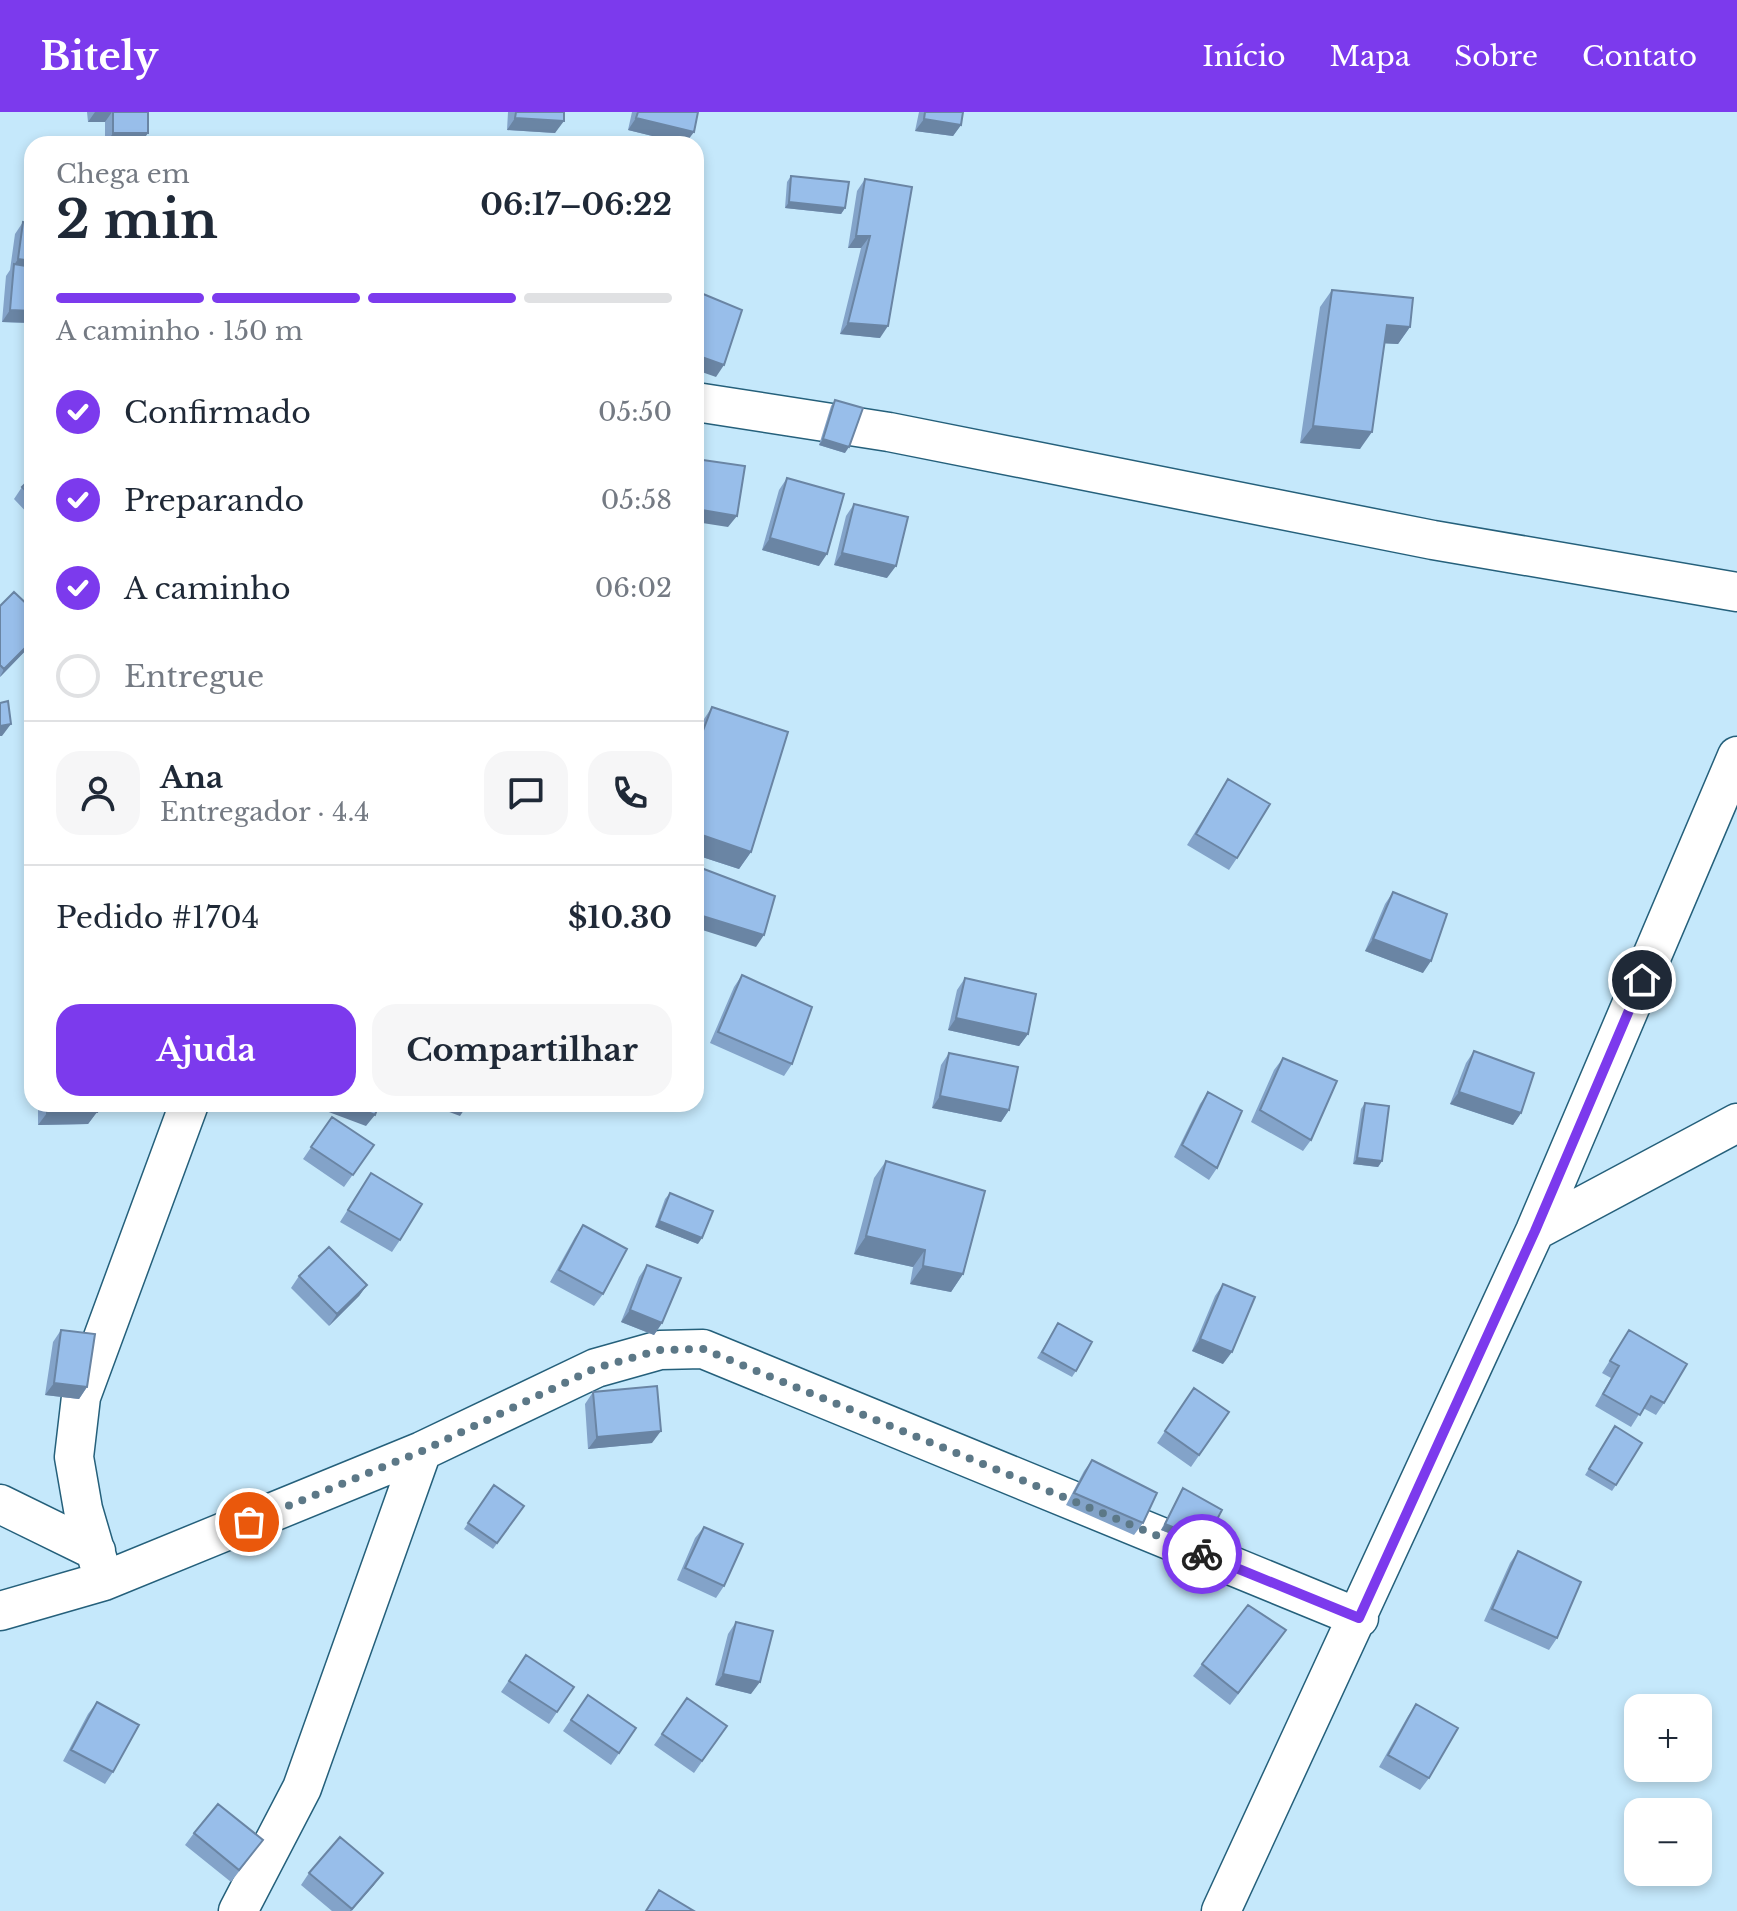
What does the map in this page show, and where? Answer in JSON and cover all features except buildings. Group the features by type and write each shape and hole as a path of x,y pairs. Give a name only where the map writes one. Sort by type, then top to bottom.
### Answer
{"street":[{"path":"704,403 889,432 1433,540 1737,592"},
{"path":"1221,1911 1359,1618 1535,1231 1737,756"},
{"path":"100,1566 83,1509 74,1457 81,1397 186,1112"},
{"path":"1535,1231 1737,1123"},
{"path":"0,1611 100,1566 422,1451 596,1368 660,1350 703,1349 1359,1618"},
{"path":"238,1911 302,1788 422,1451"},
{"path":"0,1504 100,1566"}],"way so far":[{"path":"249,1522 422,1451 596,1368 660,1350 703,1349 1202,1554"}],"route":[{"path":"1202,1554 1359,1618 1535,1231 1642,980"}]}
